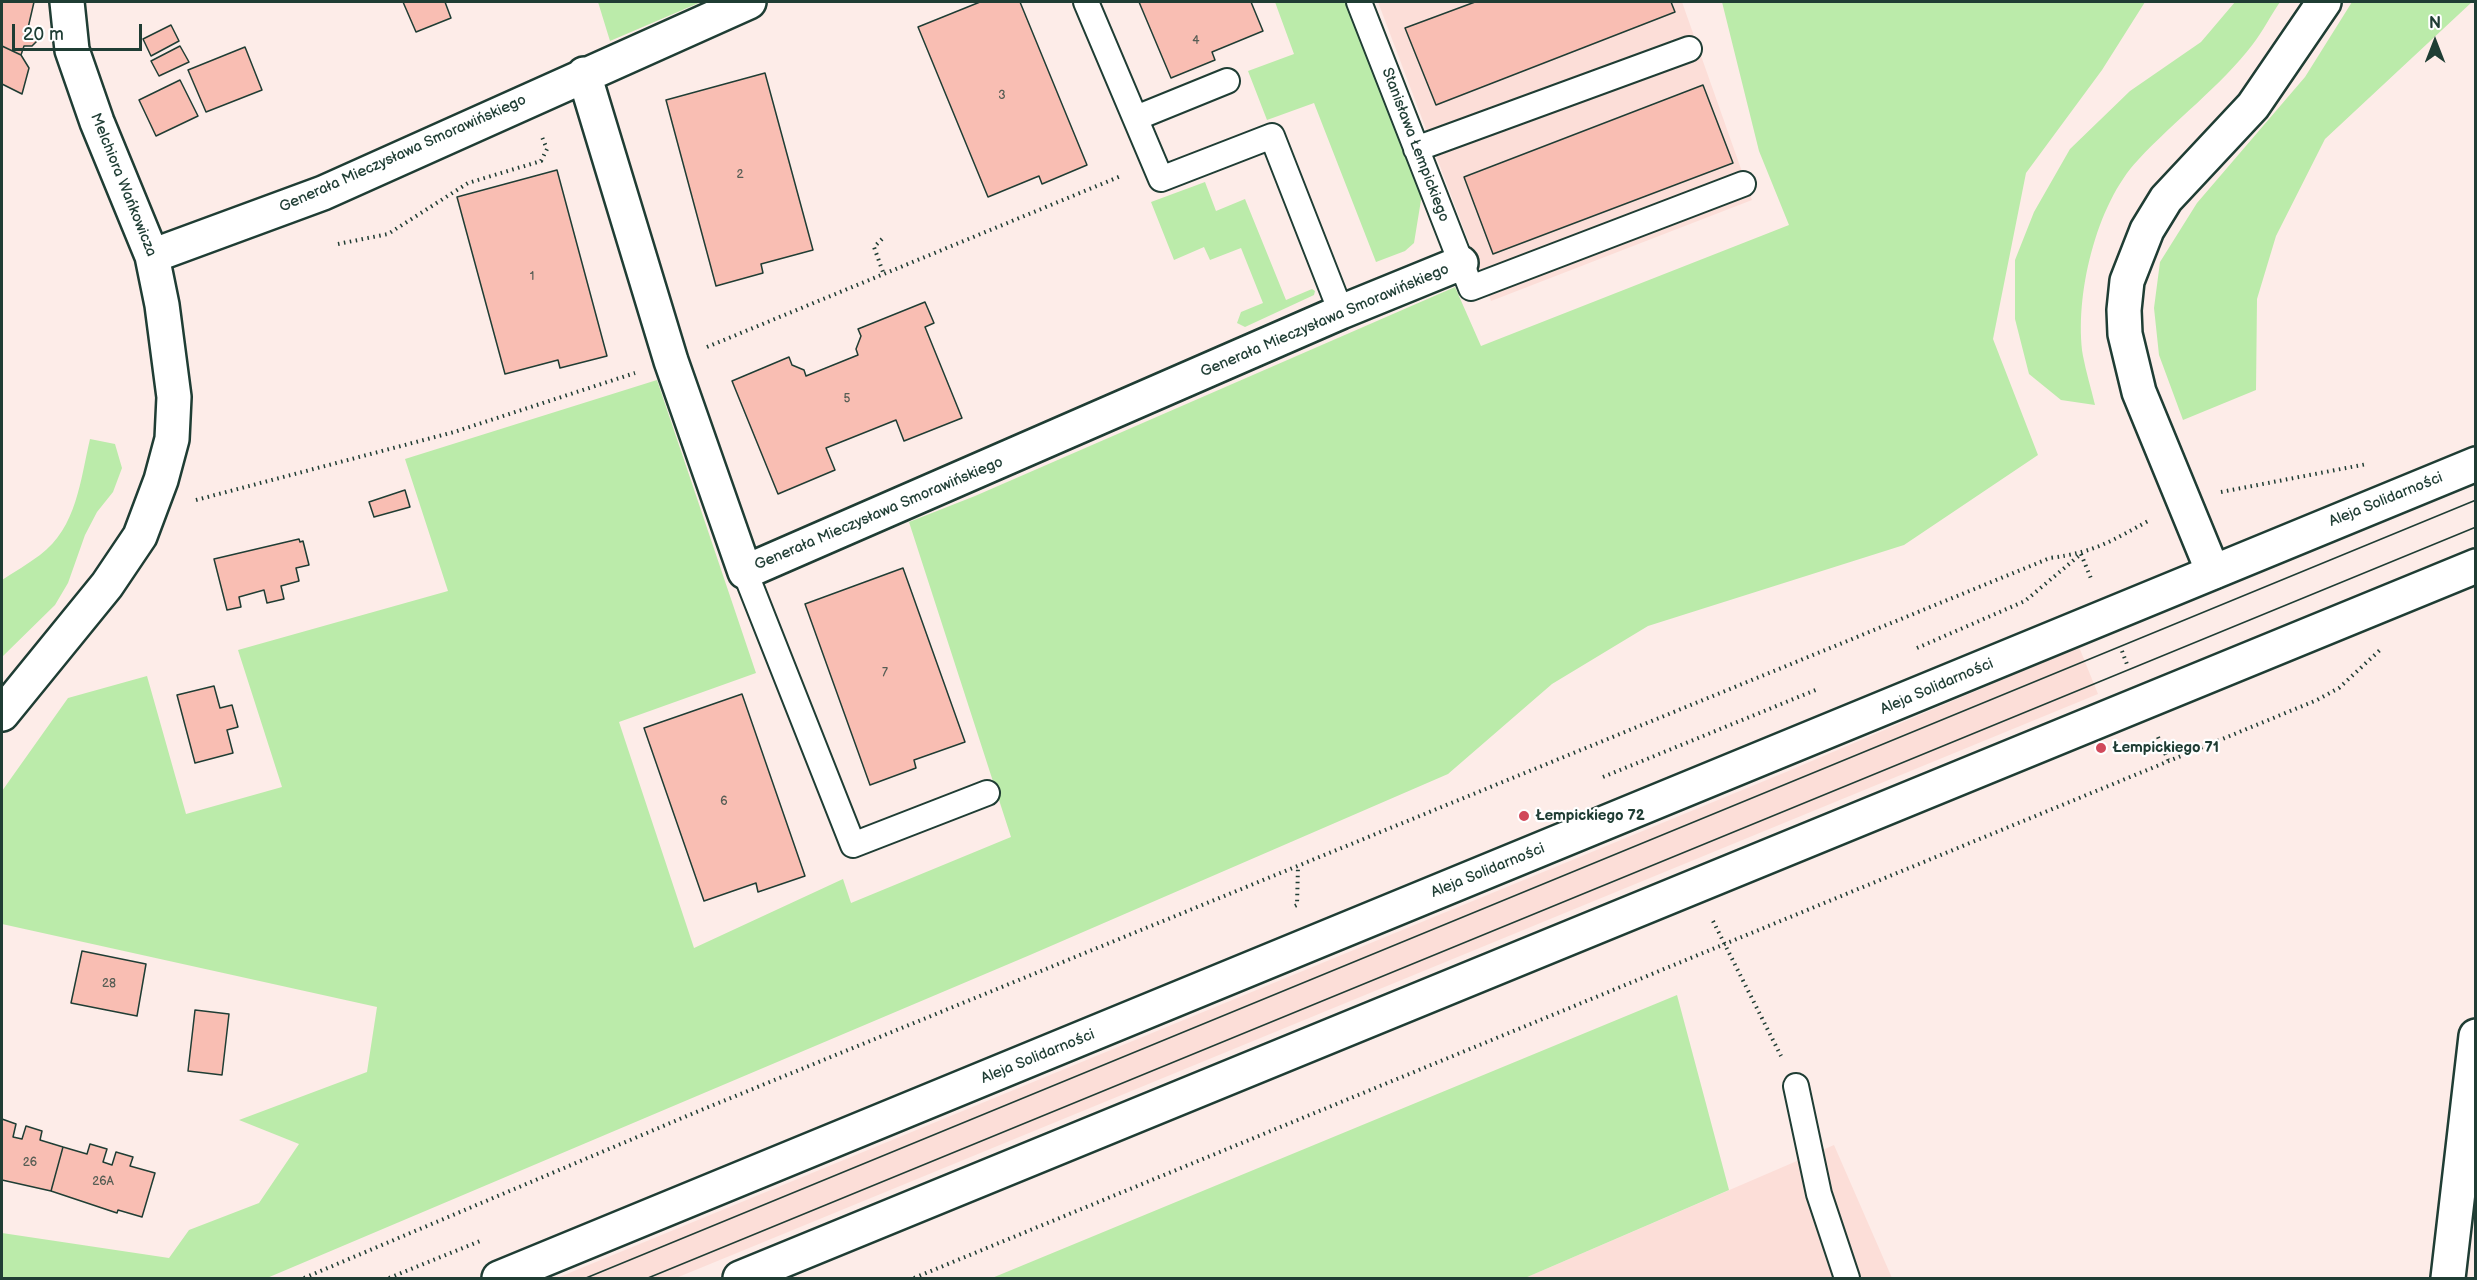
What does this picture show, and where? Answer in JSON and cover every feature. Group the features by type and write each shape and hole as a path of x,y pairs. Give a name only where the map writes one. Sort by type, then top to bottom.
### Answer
{"street":[{"name":"Melchiora Wańkowicza","path":"2,714 107,585 140,536 161,480 172,439 174,397 152,256 97,122 72,50 67,2"},
{"name":"Generała Mieczysława Smorawińskiego","path":"152,256 323,193 584,74 749,2"},
{"path":"2213,572 2139,392 2126,333 2124,310 2127,281 2147,230 2166,199 2253,106 2324,2"},
{"name":"Generała Mieczysława Smorawińskiego","path":"584,74 671,361 745,572 1341,312 1466,276"},
{"name":"Aleja Solidarności","path":"499,1278 2475,464"},
{"path":"740,1278 2475,566"},
{"path":"2448,1278 2475,1036"}],"lane":[{"path":"1086,2 1161,179 1272,136 1341,312"},
{"name":"Stanisława Łempickiego","path":"1359,2 1466,276"},
{"path":"1416,149 1689,49"},
{"path":"1136,118 1227,81"},
{"path":"1466,276 1743,184"},
{"path":"745,572 853,845 987,793"},
{"path":"1796,1086 1820,1194 1846,1278"}],"path":[{"path":"338,244 388,234 468,183 541,161 547,149 541,132"},
{"path":"882,238 874,247 884,275"},
{"path":"2217,493 2369,463"},
{"path":"304,1278 694,1113 2050,558 2081,554 2113,542 2154,518"},
{"path":"2081,554 2168,760"},
{"path":"1916,649 2025,601 2081,554"},
{"path":"914,1278 2317,700 2339,688 2385,645"},
{"path":"1593,782 1820,688"},
{"path":"1297,892 1298,866"},
{"path":"1697,884 1796,1086"},
{"path":"1297,905 1308,900"}],"shaded area":[{"path":"1378,2 1682,2 1752,200 1491,301"},
{"path":"2079,647 2098,694 676,1278 557,1278 1786,772"},
{"path":"1834,1145 1892,1278 1525,1278"}],"green space":[{"path":"598,2 701,2 610,41"},
{"path":"1275,2 1354,2 1422,194 1414,243 1405,251 1376,262 1314,103 1267,120 1248,71 1294,54"},
{"path":"1722,2 2145,2 2102,70 2026,173 1993,339 2038,455 1904,545 1648,626 1552,684 1448,774 1030,955 267,1278 2,1278 2,1233 169,1258 189,1230 259,1203 299,1144 239,1120 367,1072 377,1007 2,924 2,791 68,698 147,676 186,814 282,787 238,650 448,591 405,459 657,380 756,673 619,722 694,948 843,879 851,903 1011,837 909,522 975,496 1455,287 1481,346 1789,225 1759,151"},
{"path":"2235,2 2280,2 2257,39 2240,60 2138,160 2110,201 2091,252 2082,307 2083,356 2095,405 2061,400 2029,374 2015,319 2015,260 2034,212 2070,149 2130,91 2201,42"},
{"path":"2352,2 2472,2 2325,139 2276,236 2257,299 2256,390 2183,420 2159,355 2154,308 2160,262 2197,203 2305,77"},
{"path":"1205,182 1216,211 1245,199 1286,300 1312,289 1315,291 1314,295 1245,327 1237,323 1241,312 1263,303 1241,248 1210,260 1204,247 1174,260 1151,202"},
{"path":"90,439 115,444 122,468 113,492 97,512 85,535 68,583 55,605 2,657 2,580 40,555 62,531 80,487"},
{"path":"1677,995 1729,1190 1525,1278 992,1278"}],"building":[{"path":"2,2 34,2 28,28 36,32 38,40 32,46 24,46 21,55 2,46"},
{"path":"403,2 445,2 451,18 416,32"},
{"path":"980,2 1020,2 1087,165 1042,184 1039,176 988,197 918,27"},
{"path":"1139,2 1251,2 1263,31 1212,52 1215,60 1171,78"},
{"path":"1475,2 1671,2 1675,12 1436,105 1405,28"},
{"path":"171,25 179,41 151,56 143,39"},
{"path":"2,46 21,55 29,68 22,94 2,84"},
{"path":"180,46 189,62 159,76 151,61"},
{"path":"245,47 262,90 206,112 188,70"},
{"path":"765,73 813,250 761,264 763,273 716,286 666,100"},
{"path":"180,80 198,116 156,136 139,100"},
{"path":"1703,85 1733,163 1493,254 1464,177"},
{"path":"557,170 607,356 560,368 558,360 505,374 457,197"},
{"path":"925,302 934,323 925,327 962,418 904,441 896,420 826,448 835,470 778,494 732,381 789,357 792,365 804,370 806,376 858,355 856,349 861,336 858,329"},
{"path":"405,490 410,507 374,517 369,502"},
{"path":"299,539 300,542 303,541 309,565 296,568 299,581 281,586 284,599 267,603 264,590 239,597 241,607 227,610 214,559"},
{"path":"903,568 965,742 914,760 916,768 870,785 805,604"},
{"path":"214,686 220,708 232,705 238,727 227,730 233,753 195,763 177,695"},
{"path":"742,694 805,876 758,892 756,883 704,901 644,728"},
{"path":"82,951 146,964 137,1016 71,1003"},
{"path":"195,1010 229,1014 222,1075 188,1071"},
{"path":"2,1119 16,1124 13,1137 22,1139 26,1126 42,1131 40,1140 63,1147 51,1191 2,1180"},
{"path":"90,1144 107,1149 103,1162 112,1165 116,1152 133,1157 130,1166 155,1173 142,1217 118,1210 117,1213 51,1191 63,1147 87,1154"}],"tram line":[{"path":"586,1278 2476,500"},
{"path":"648,1278 2476,527"}],"place":[{"name":"Łempickiego 71","path":"2101,748"},
{"name":"Łempickiego 72","path":"1524,816"}]}
